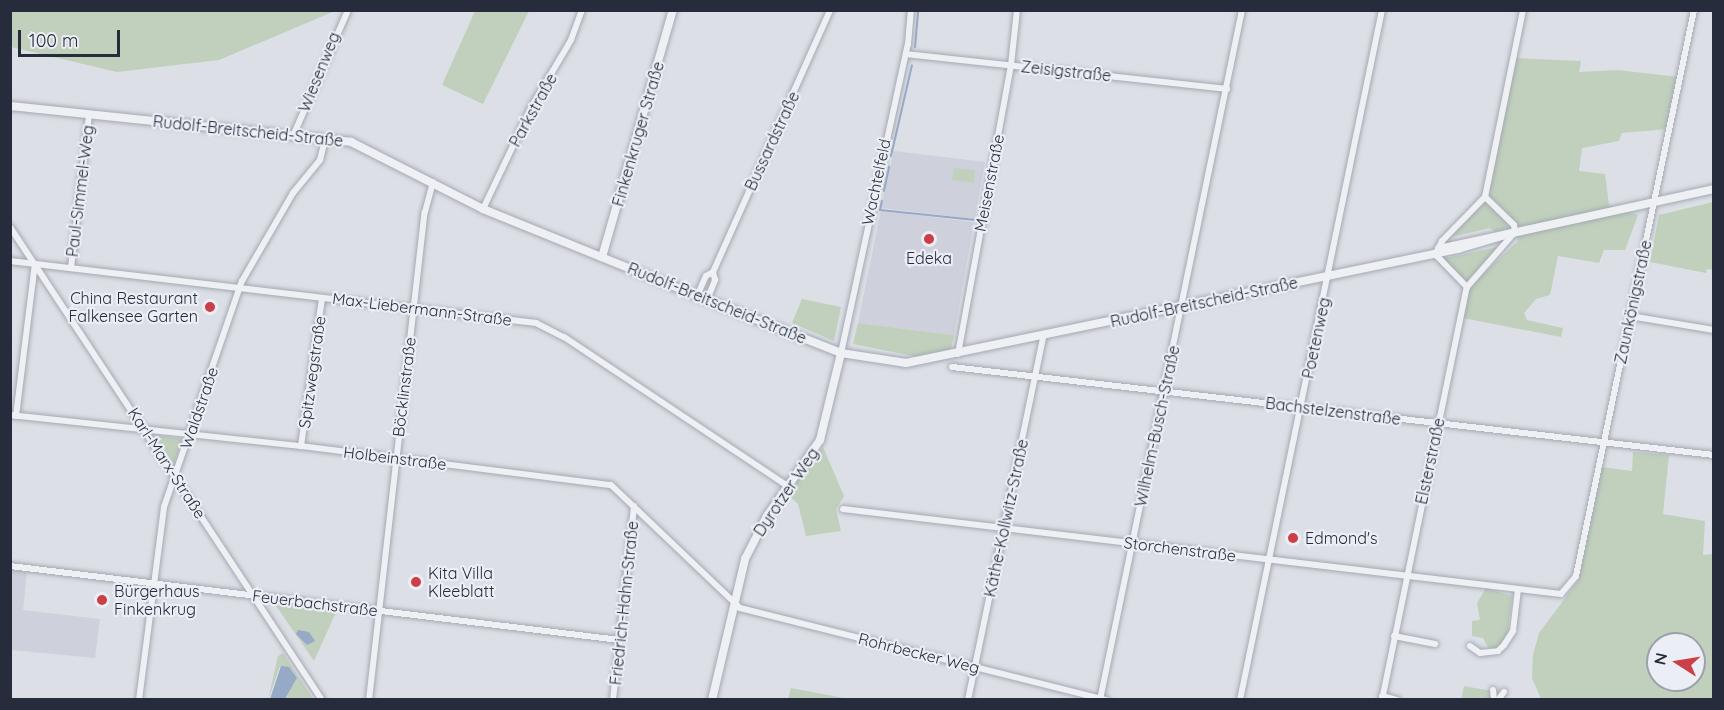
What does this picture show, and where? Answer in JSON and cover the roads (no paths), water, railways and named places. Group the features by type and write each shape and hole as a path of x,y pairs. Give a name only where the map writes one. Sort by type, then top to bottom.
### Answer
{"street":[{"name":"Wiesenweg","path":"293,136 348,10"},
{"name":"Parkstraße","path":"483,209 532,106 571,40 582,10"},
{"name":"Finkenkruger Straße","path":"602,257 673,10"},
{"name":"Bussardstraße","path":"707,300 716,280 714,272 830,10"},
{"name":"Wachtelfeld","path":"841,352 906,54 911,10"},
{"name":"Meisenstraße","path":"958,354 1011,65 1017,10"},
{"name":"Wilhelm-Busch-Straße","path":"1102,699 1242,10"},
{"name":"Poetenweg","path":"1240,699 1330,275 1382,10"},
{"path":"1485,197 1514,225 1515,232 1467,287 1437,256 1437,250 1442,241 1485,197 1523,10"},
{"name":"Zaunkönigstraße","path":"1566,590 1576,576 1694,10"},
{"name":"Zeisigstraße","path":"906,54 1227,89"},
{"name":"Rudolf-Breitscheid-Straße","path":"10,106 358,145 483,209 707,300 841,352 918,363 1330,275 1437,250 1447,245 1654,204 1713,189"},
{"name":"Paul-Simmel-Weg","path":"71,268 89,114"},
{"name":"Waldstraße","path":"139,699 164,507 239,288 293,193 320,160 325,140"},
{"name":"Böcklinstraße","path":"369,699 425,212 433,182"},
{"name":"Karl-Marx-Straße","path":"10,227 147,430 252,596 322,699"},
{"name":"Max-Liebermann-Straße","path":"10,261 508,319 551,329 787,486"},
{"path":"13,416 35,264"},
{"name":"Bussardstraße","path":"697,296 706,276 714,272"},
{"name":"Elsterstraße","path":"1397,699 1382,698 1467,287"},
{"name":"Spitzwegstraße","path":"301,446 322,298"},
{"path":"1630,316 1713,330"},
{"name":"Käthe-Kollwitz-Straße","path":"968,699 1043,336"},
{"name":"Dyrotzer Weg","path":"712,699 732,603 755,537 787,486 820,440 841,352"},
{"name":"Bachstelzenstraße","path":"952,367 1164,394 1713,455"},
{"name":"Holbeinstraße","path":"13,416 301,446 611,485 732,603"},
{"name":"Friedrich-Hahn-Straße","path":"613,699 634,506"},
{"name":"Storchenstraße","path":"843,509 1406,577 1560,594 1566,590"},
{"name":"Feuerbachstraße","path":"10,567 620,640"},
{"path":"1470,646 1480,653 1498,651 1504,645 1513,631 1518,589"},
{"name":"Rohrbecker Weg","path":"732,603 740,608 1102,699"},
{"path":"1394,636 1435,644"},
{"path":"1493,690 1496,699 1504,692"}],"water":[{"path":"298,630 309,632 315,641 307,645 296,634"},
{"path":"281,666 289,667 297,678 285,699 270,699"}],"waterway":[{"path":"915,47 918,10"},
{"path":"891,156 912,65"},
{"path":"884,191 889,167"},
{"path":"882,201 880,210 975,220"},
{"path":"1710,700 1714,697"}],"place":[{"name":"Edeka","path":"929,239"},
{"name":"China Restaurant Falkensee Garten","path":"210,307"},
{"name":"Edmond's","path":"1293,538"},
{"name":"Kita Villa Kleeblatt","path":"416,582"},
{"name":"Bürgerhaus Finkenkrug","path":"102,600"}]}
